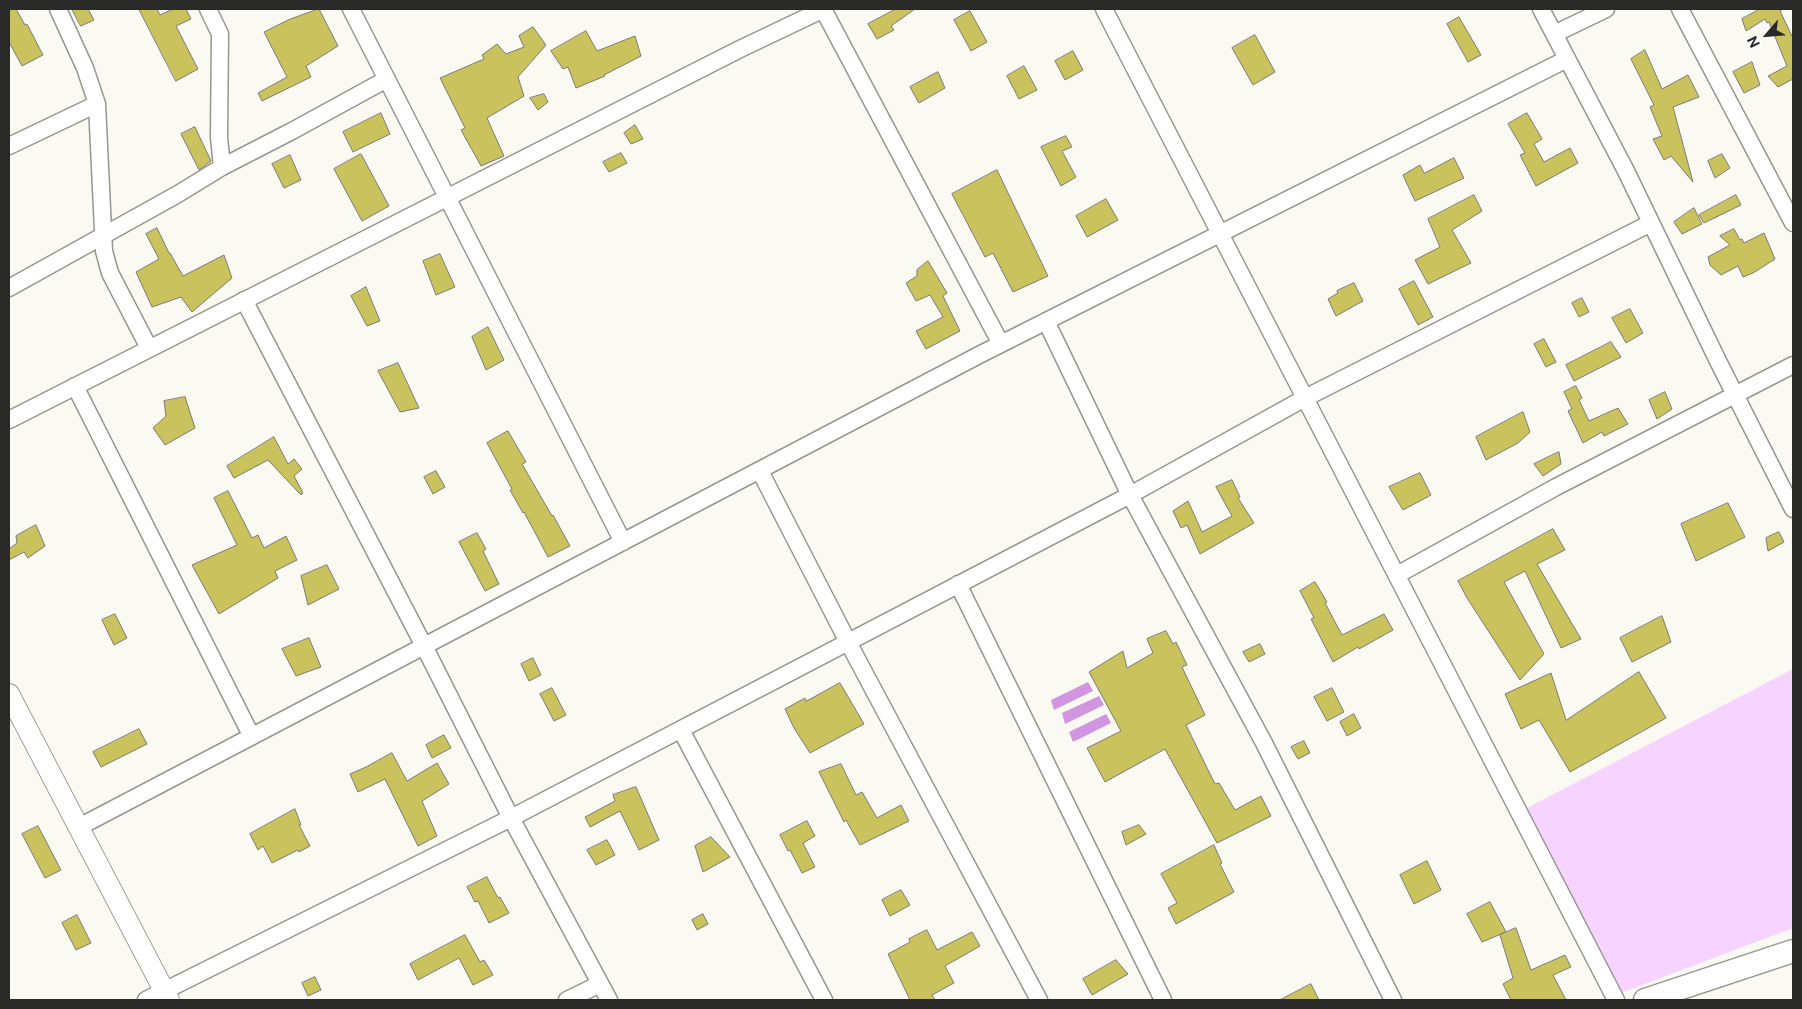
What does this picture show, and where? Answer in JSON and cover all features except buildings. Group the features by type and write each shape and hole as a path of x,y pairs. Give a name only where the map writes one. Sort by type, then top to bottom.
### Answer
{"main road":[{"path":"1644,1000 1793,951"}],"street":[{"path":"58,9 86,68 96,104 104,251 110,273 149,348"},
{"path":"208,9 220,34 218,136 222,167"},
{"path":"351,9 623,542"},
{"path":"9,420 740,49 824,9 1001,344"},
{"path":"1104,9 1616,1000"},
{"path":"1540,9 1651,223 1793,509"},
{"path":"1554,34 1606,9"},
{"path":"1680,9 1791,212"},
{"path":"79,827 251,735 1001,344 1567,59"},
{"path":"9,288 178,194 222,167 292,132 387,79"},
{"path":"9,146 96,104"},
{"path":"146,1000 167,996 1130,495 1305,398 1651,223"},
{"path":"244,300 511,818 609,1000"},
{"path":"1046,321 1130,495 1264,743 1393,1000"},
{"path":"1396,575 1556,487 1793,365"},
{"path":"75,386 251,735"},
{"path":"760,471 848,642 1039,1000"},
{"path":"958,584 1162,1000"},
{"path":"9,694 167,996"},
{"path":"681,730 824,1000"},
{"path":"567,1000 600,984"}],"shaded area":[{"path":"1793,669 1793,928 1621,993 1527,808"},
{"path":"1088,682 1093,691 1054,710 1051,700"},
{"path":"1099,696 1104,705 1065,724 1062,713"},
{"path":"1106,714 1111,723 1073,742 1069,732"}]}
